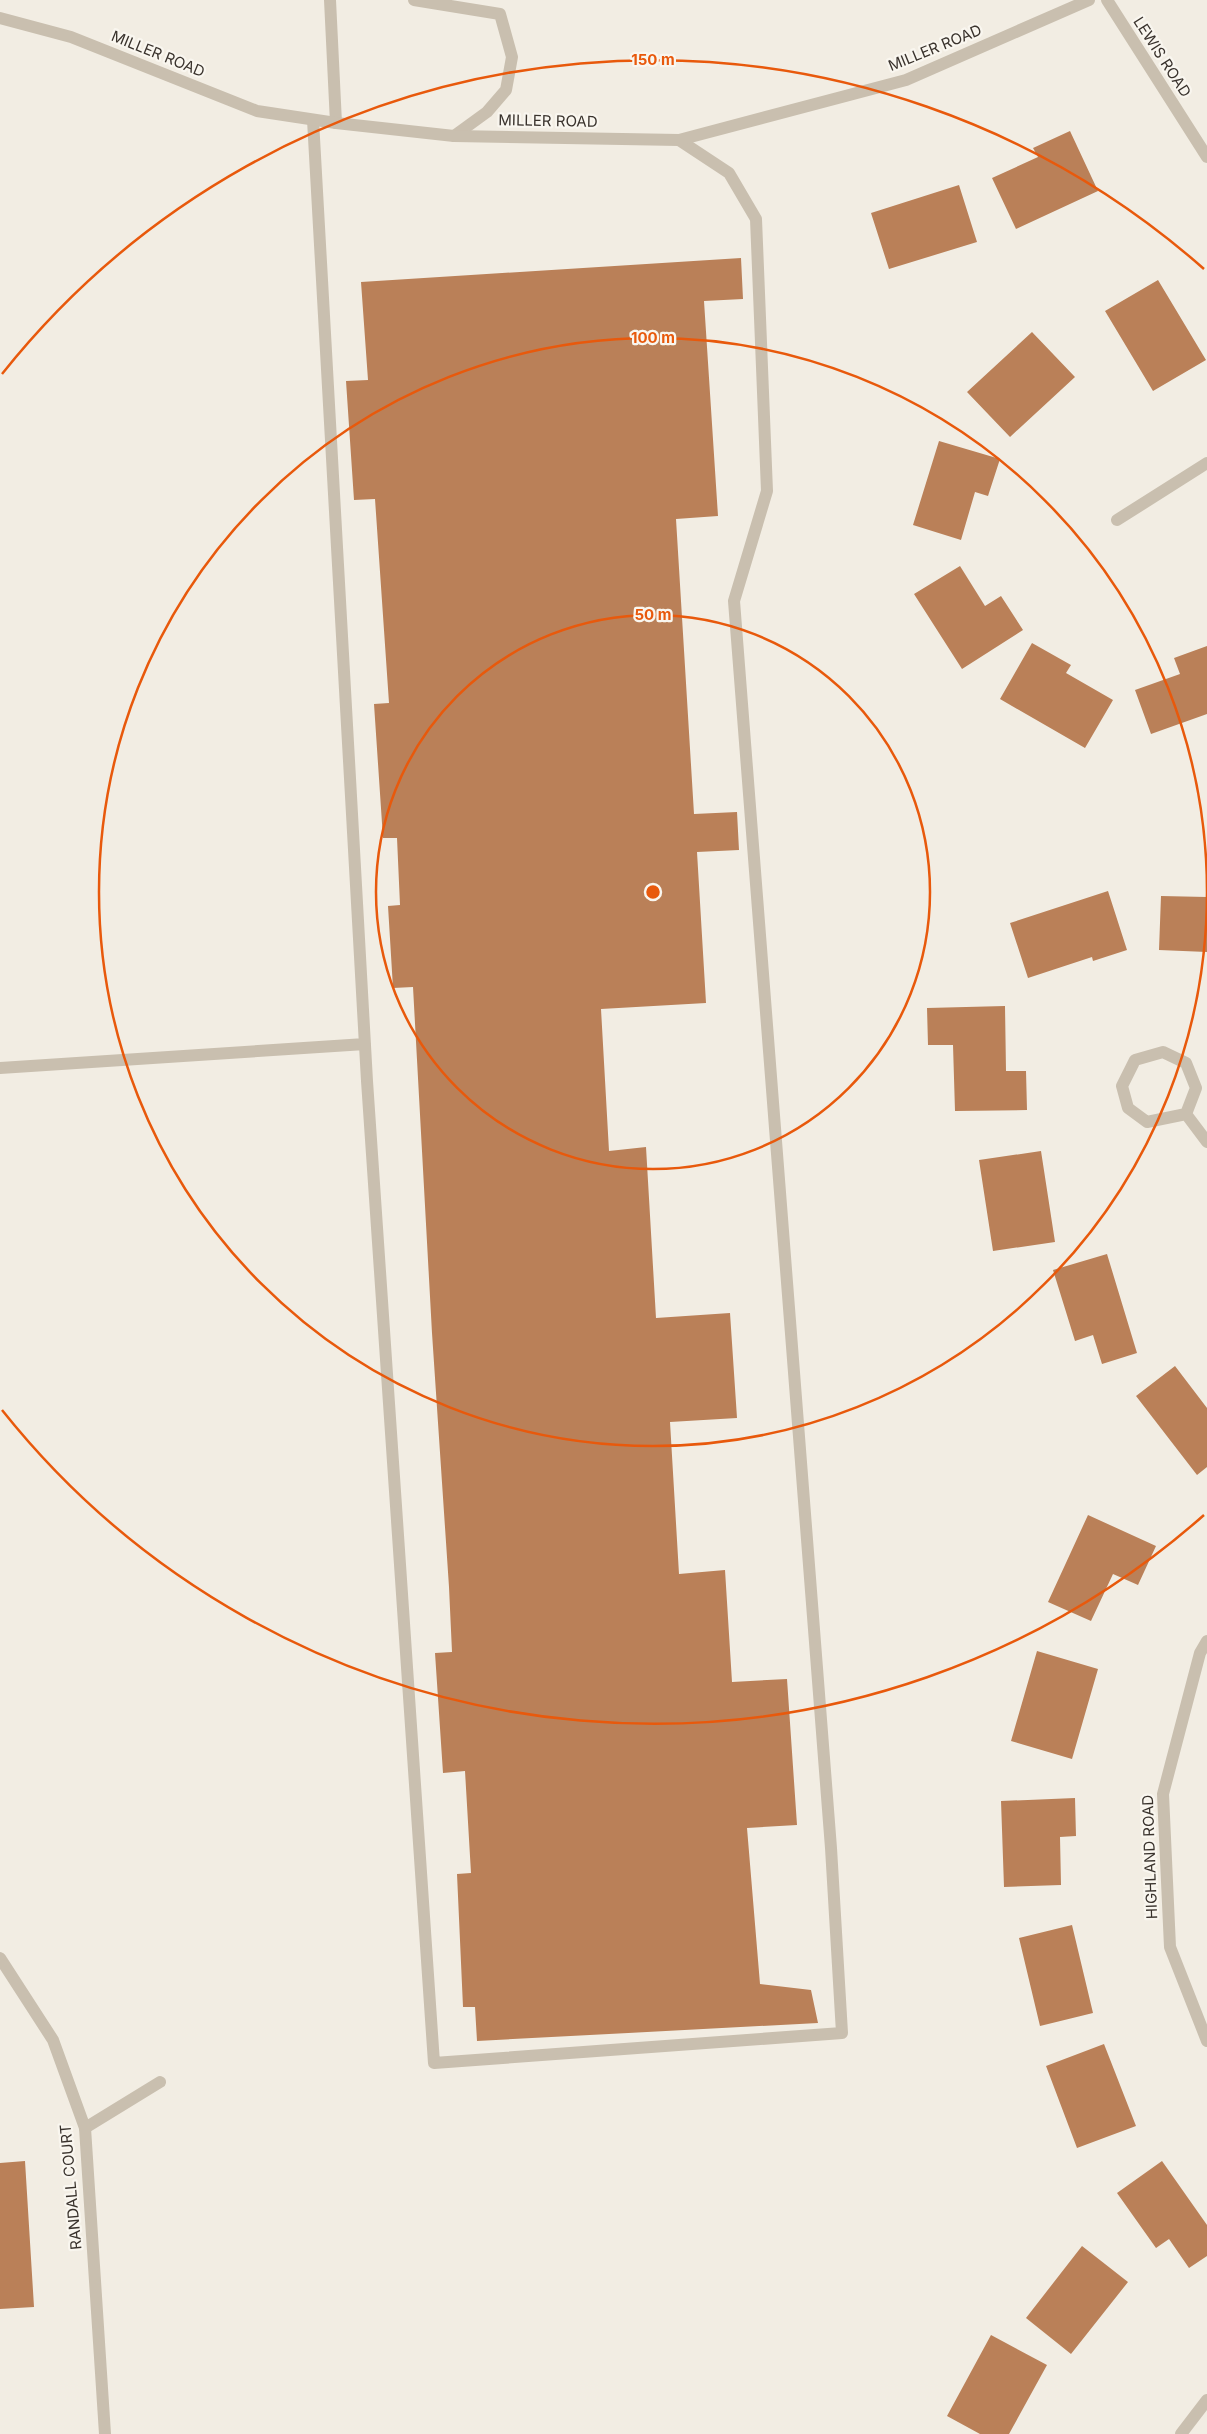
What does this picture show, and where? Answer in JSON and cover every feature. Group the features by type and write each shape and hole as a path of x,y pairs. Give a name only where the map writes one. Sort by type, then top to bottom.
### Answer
{"street":[{"path":"330,0 336,123"},
{"path":"414,0 500,14 512,57 506,90 487,112 454,136"},
{"name":"MILLER ROAD","path":"0,18 71,37 257,111 336,123 454,136 679,140 906,80 1089,0"},
{"name":"LEWIS ROAD","path":"1107,0 1207,157"},
{"path":"313,120 365,1044 434,2063 842,2033 830,1838 734,601 767,491 756,219 729,173 679,140"},
{"path":"1117,520 1207,463"},
{"path":"0,1068 365,1044"},
{"path":"1163,1052 1186,1063 1196,1088 1186,1114 1147,1122 1128,1108 1122,1086 1135,1060 1163,1052"},
{"path":"1186,1114 1207,1142"},
{"name":"HIGHLAND ROAD","path":"1207,1641 1200,1653 1163,1794 1170,1947 1207,2041"},
{"name":"RANDALL COURT","path":"0,1958 20,1992 53,2040 85,2128 105,2434"},
{"path":"85,2128 160,2082"},
{"path":"1181,2434 1207,2400"}],"building":[{"path":"1070,131 1098,191 1016,229 992,178 1038,157 1033,148"},
{"path":"959,185 977,242 889,269 871,213"},
{"path":"741,258 743,299 704,301 718,516 676,519 694,814 737,812 739,850 697,852 706,1003 601,1009 609,1151 646,1147 656,1318 730,1313 737,1418 670,1422 679,1574 725,1570 732,1682 787,1679 797,1825 747,1828 760,1984 811,1990 818,2023 477,2041 475,2007 463,2007 457,1874 471,1873 465,1771 443,1773 435,1653 452,1652 449,1587 432,1333 413,987 393,988 388,906 400,905 397,838 383,838 374,704 389,703 375,499 354,500 346,381 368,380 361,282"},
{"path":"1158,280 1206,360 1153,391 1105,311"},
{"path":"1032,332 1075,377 1010,437 967,392"},
{"path":"939,441 1000,459 988,496 975,492 961,540 913,525"},
{"path":"960,566 985,606 1001,596 1023,630 962,669 914,594"},
{"path":"1032,643 1071,665 1066,673 1113,700 1085,748 1000,699"},
{"path":"1207,646 1207,714 1151,734 1135,690 1180,674 1174,658"},
{"path":"1108,891 1127,950 1093,961 1092,957 1028,978 1010,923"},
{"path":"1161,896 1207,897 1207,952 1159,950"},
{"path":"1005,1006 1006,1071 1026,1071 1027,1110 955,1111 953,1045 928,1045 927,1008"},
{"path":"1041,1151 1055,1242 993,1251 979,1160"},
{"path":"1107,1254 1137,1353 1102,1364 1093,1335 1075,1341 1053,1270"},
{"path":"1175,1366 1207,1408 1207,1467 1197,1475 1136,1396"},
{"path":"1088,1515 1156,1546 1138,1585 1113,1574 1091,1621 1048,1602"},
{"path":"1037,1651 1098,1669 1072,1759 1011,1741"},
{"path":"1075,1798 1076,1836 1060,1837 1061,1885 1004,1887 1001,1801"},
{"path":"1072,1925 1093,2013 1040,2026 1019,1938"},
{"path":"1104,2044 1136,2126 1077,2148 1046,2066"},
{"path":"25,2161 34,2307 0,2309 0,2163"},
{"path":"1162,2161 1207,2225 1207,2256 1189,2268 1169,2239 1156,2248 1117,2193"},
{"path":"1082,2246 1128,2282 1071,2354 1026,2318"},
{"path":"991,2335 1047,2365 1009,2434 980,2434 947,2416"}]}
